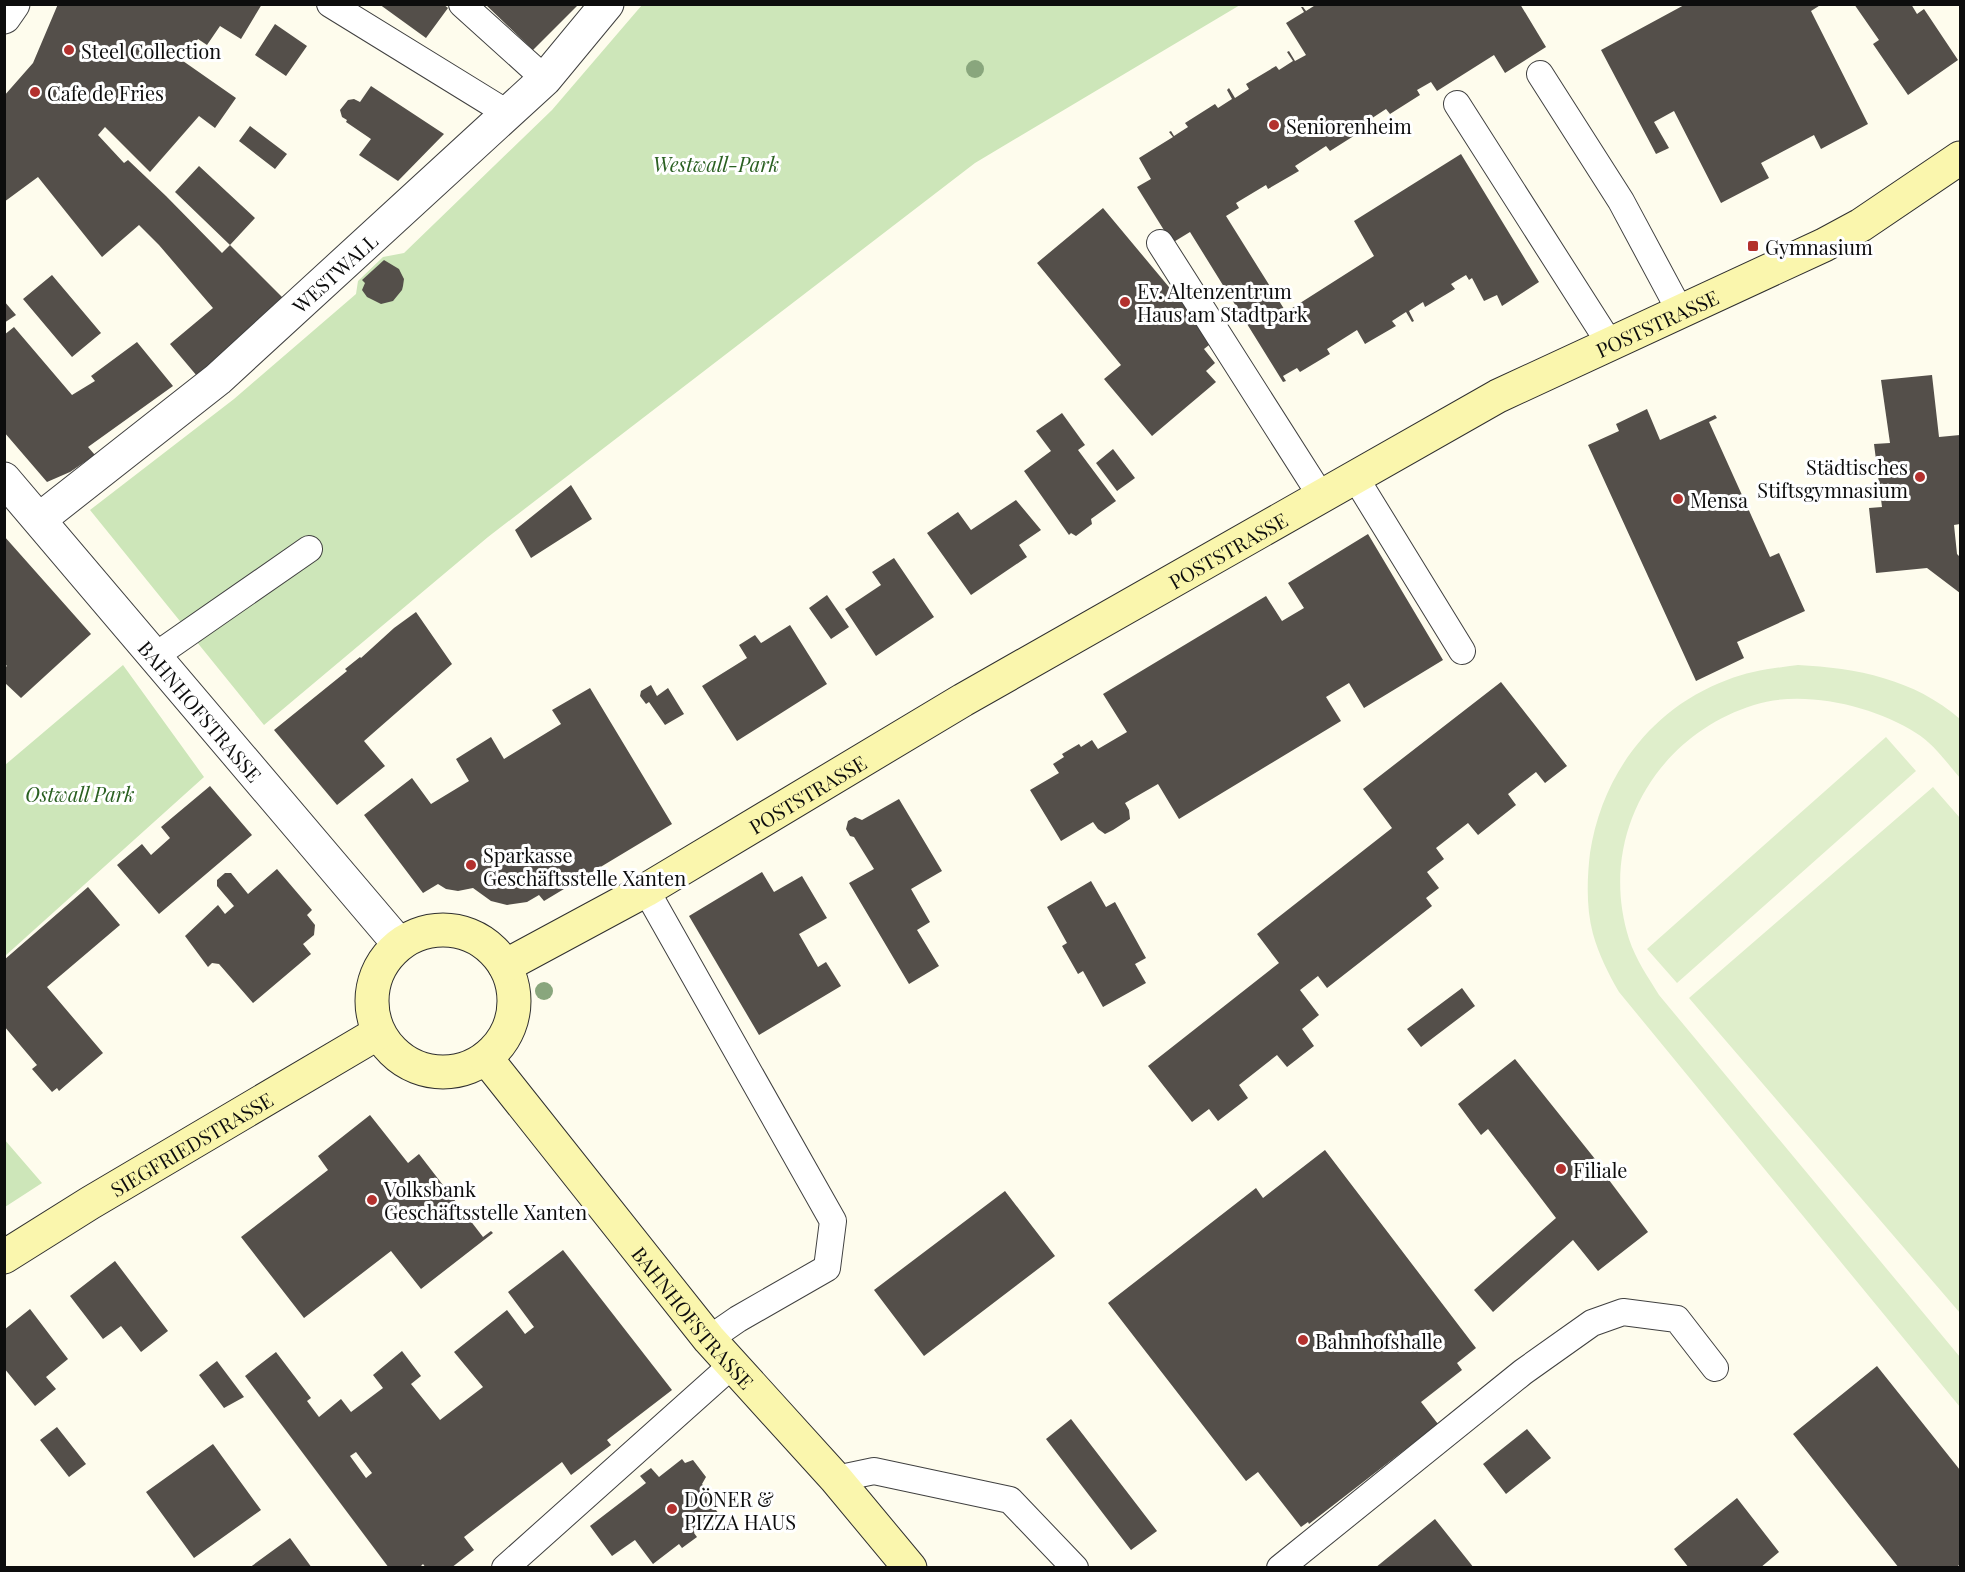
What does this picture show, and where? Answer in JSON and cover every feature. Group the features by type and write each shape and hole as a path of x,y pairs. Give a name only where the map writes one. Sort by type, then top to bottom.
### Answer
{"street":[{"path":"4,17 13,4"},
{"name":"WESTWALL","path":"39,519 218,379 545,79 607,4"},
{"name":"POSTSTRASSE","path":"506,966 646,890 963,700 1498,396 1824,245 1861,225 1960,158"},
{"name":"BAHNHOFSTRASSE","path":"4,479 399,944"},
{"path":"457,930 485,943 506,966 513,990 513,1016 504,1039 486,1058 468,1068 448,1073 426,1071 407,1063 390,1050 378,1033 372,1001 378,969 399,944 427,931 457,930"},
{"name":"SIEGFRIEDSTRASSE","path":"4,1257 90,1203 378,1033"},
{"name":"BAHNHOFSTRASSE","path":"486,1058 731,1366 836,1479 910,1568"}],"lane":[{"path":"330,4 507,113"},
{"path":"462,4 545,79"},
{"path":"1540,74 1621,201 1680,311"},
{"path":"1457,104 1610,344"},
{"path":"1160,243 1321,496"},
{"path":"1355,477 1462,651"},
{"path":"155,656 309,549"},
{"path":"646,890 833,1221 827,1268 738,1319 709,1339"},
{"path":"1280,1568 1523,1372 1592,1323 1623,1312 1677,1319 1715,1368"},
{"path":"505,1568 731,1366"},
{"path":"836,1479 874,1471 1010,1500 1075,1568"}],"green space":[{"name":"Westwall-Park","path":"642,5 1240,5 975,163 488,537 264,725 90,510 234,399 356,294 358,281 383,257 404,253 552,110"},
{"name":"Ostwall Park","path":"123,665 204,777 5,956 5,765"},
{"path":"1798,665 1842,669 1884,678 1924,694 1942,705 1960,719 1960,778 1923,737 1899,723 1859,708 1838,703 1794,699 1754,705 1719,720 1688,740 1663,766 1642,796 1628,829 1621,864 1621,901 1629,939 1659,995 1960,1357 1960,1407 1619,992 1601,957 1591,924 1588,904 1588,873 1596,824 1619,771 1635,747 1654,726 1700,692 1744,674"},
{"path":"1886,737 1916,771 1677,983 1647,949"},
{"path":"1933,787 1960,818 1960,1313 1689,998"},
{"path":"4,1139 42,1183 5,1207 4,1207"}],"building":[{"path":"58,4 262,4 241,39 220,26 207,45 198,39 183,61 236,98 215,128 199,116 150,172 105,127 98,135 124,163 128,160 166,196 222,253 230,245 283,298 197,376 170,344 213,308 139,225 102,257 38,177 4,202 4,96 33,63"},
{"path":"379,4 443,4 448,8 426,38"},
{"path":"485,4 579,4 533,50"},
{"path":"1317,4 1520,4 1546,47 1505,73 1494,55 1437,91 1431,82 1417,90 1420,95 1390,114 1386,109 1357,128 1360,132 1330,151 1326,146 1295,166 1299,171 1268,189 1266,185 1236,203 1239,208 1226,216 1286,312 1374,256 1354,221 1461,154 1539,282 1502,306 1497,295 1484,301 1472,278 1469,280 1466,275 1451,284 1455,289 1425,307 1423,302 1409,311 1414,321 1412,322 1406,312 1392,321 1396,326 1365,344 1357,330 1327,349 1330,354 1300,372 1297,368 1283,376 1286,381 1283,382 1190,232 1172,243 1137,187 1151,179 1139,158 1173,137 1169,132 1171,131 1174,136 1188,127 1185,123 1215,104 1218,108 1232,99 1227,90 1229,88 1235,98 1249,89 1246,84 1276,66 1279,70 1293,61 1287,52 1289,51 1295,61 1306,55 1286,23 1304,12 1301,7 1306,11"},
{"path":"1686,4 1822,4 1811,11 1868,124 1821,149 1814,135 1761,163 1769,178 1721,203 1674,111 1654,122 1669,148 1656,154 1601,50"},
{"path":"1854,4 1911,4 1917,14 1924,9 1958,60 1908,95 1873,44 1879,40"},
{"path":"275,24 307,46 286,76 255,55"},
{"path":"371,86 444,134 398,181 359,155 371,139 346,122 340,110 348,100 354,99 360,102"},
{"path":"250,126 287,154 275,169 239,141"},
{"path":"199,166 255,218 230,245 175,192"},
{"name":"Ev. Altenzentrum Haus am Stadtpark","path":"1103,208 1214,341 1204,349 1215,363 1206,371 1216,382 1152,436 1104,379 1121,365 1037,263"},
{"path":"384,260 399,269 404,279 402,290 393,301 381,304 367,297 362,290 365,283 362,280"},
{"path":"52,275 101,333 72,357 23,299"},
{"path":"4,301 16,315 4,323"},
{"path":"14,327 72,395 95,381 91,376 137,342 173,386 88,447 95,455 70,472 47,482 4,432 4,335"},
{"name":"Städtisches Stiftsgymnasium","path":"1932,375 1939,437 1960,435 1960,524 1954,525 1957,554 1960,557 1960,593 1927,568 1876,573 1869,508 1882,507 1874,444 1890,443 1881,380"},
{"name":"Mensa","path":"1647,409 1660,440 1715,415 1717,418 1709,422 1770,557 1779,553 1805,611 1737,642 1744,658 1696,681 1588,445 1619,431 1616,424"},
{"path":"1062,413 1085,445 1078,450 1116,501 1091,519 1092,524 1076,536 1071,533 1069,535 1024,471 1051,451 1036,431"},
{"path":"1113,449 1135,478 1117,491 1096,463"},
{"path":"571,485 592,519 531,558 515,530"},
{"path":"1016,500 1041,530 1019,545 1027,557 971,595 927,533 958,512 971,530"},
{"path":"1368,534 1443,660 1364,708 1349,683 1326,697 1341,721 1179,819 1158,784 1125,803 1130,819 1113,830 1105,834 1093,822 1061,841 1030,790 1059,773 1053,764 1064,757 1062,754 1079,744 1081,747 1092,740 1098,749 1127,732 1103,694 1266,596 1282,621 1304,608 1288,583"},
{"path":"4,536 91,634 21,698 4,682 4,668 7,666 4,663"},
{"path":"894,558 934,617 876,656 845,609 881,585 872,572"},
{"path":"827,595 849,627 831,639 809,608"},
{"path":"416,612 452,664 364,741 385,766 337,805 274,730"},
{"path":"790,625 827,684 737,741 702,686 747,658 739,645 755,635 761,643"},
{"path":"1501,682 1567,766 1545,783 1536,772 1508,794 1516,805 1478,835 1468,823 1436,848 1444,859 1427,872 1439,888 1426,898 1432,906 1327,988 1318,976 1300,990 1319,1015 1302,1029 1314,1046 1287,1067 1277,1055 1239,1085 1248,1098 1218,1121 1209,1109 1192,1122 1148,1066 1279,963 1257,934 1392,828 1363,789"},
{"path":"651,685 657,696 668,688 684,714 665,725 649,702 646,704 640,696 641,691"},
{"path":"590,688 672,824 544,901 539,895 527,902 507,905 491,901 473,888 458,891 446,889 438,884 423,893 364,815 412,778 431,804 469,781 456,759 491,737 504,759 561,724 552,710"},
{"path":"210,786 252,835 159,914 117,865 142,844 151,855 170,838 161,827"},
{"path":"899,799 942,871 911,889 930,922 917,930 939,966 909,984 849,883 874,869 854,837 850,836 846,829 848,821 855,817 862,820"},
{"path":"277,869 312,910 307,915 315,925 314,935 303,944 311,954 253,1003 219,964 212,963 208,967 185,936 218,905 225,914 234,906 217,886 217,880 225,873 231,873 248,894"},
{"path":"762,872 774,892 802,876 827,918 799,934 818,967 826,962 841,986 759,1035 689,916"},
{"path":"1091,881 1106,907 1115,902 1146,958 1135,964 1146,983 1103,1007 1083,971 1078,974 1062,946 1067,943 1047,907"},
{"path":"88,887 120,925 47,987 103,1053 59,1091 57,1088 52,1092 32,1069 37,1065 4,1026 4,960"},
{"path":"1462,988 1475,1006 1421,1047 1407,1029"},
{"name":"Filiale","path":"1515,1059 1611,1179 1609,1180 1648,1232 1598,1271 1573,1240 1493,1312 1474,1290 1556,1218 1488,1129 1481,1135 1458,1104"},
{"name":"Volksbank Geschäftsstelle Xanten","path":"370,1115 408,1163 419,1154 483,1237 491,1231 493,1233 421,1289 391,1251 304,1318 241,1237 328,1170 318,1156"},
{"name":"Bahnhofshalle","path":"1325,1150 1476,1348 1457,1363 1462,1370 1421,1402 1438,1424 1309,1524 1308,1522 1301,1527 1258,1472 1246,1481 1108,1303 1256,1188 1263,1198"},
{"path":"1005,1191 1055,1256 924,1356 874,1290"},
{"path":"563,1250 672,1390 607,1440 611,1445 571,1475 562,1462 464,1537 474,1550 451,1568 426,1568 423,1564 419,1568 389,1568 245,1376 276,1352 311,1398 307,1401 319,1417 341,1399 351,1412 383,1388 373,1375 402,1351 421,1376 411,1384 440,1420 483,1387 454,1352 507,1310 525,1334 534,1327 508,1292","holes":["356,1452 372,1473 366,1478 350,1456"]},
{"path":"115,1261 168,1331 141,1352 121,1326 103,1339 70,1296"},
{"path":"30,1309 68,1359 46,1377 56,1389 35,1406 4,1368 4,1330"},
{"path":"217,1361 244,1397 224,1408 199,1375"},
{"path":"1877,1366 1960,1470 1960,1564 1956,1568 1899,1568 1793,1434"},
{"path":"1071,1419 1157,1531 1131,1550 1046,1439"},
{"path":"57,1427 86,1464 69,1477 40,1440"},
{"path":"1527,1429 1551,1458 1506,1494 1483,1464"},
{"path":"213,1444 261,1510 194,1558 146,1492"},
{"path":"682,1459 685,1463 693,1460 706,1477 702,1484 705,1488 701,1490 719,1514 694,1533 697,1537 682,1548 679,1544 653,1564 635,1540 612,1556 590,1526 646,1483 640,1476 651,1468 659,1477"},
{"path":"1737,1498 1779,1552 1760,1568 1689,1568 1674,1549"},
{"path":"1435,1519 1474,1568 1375,1568"},
{"path":"290,1538 312,1568 249,1568"}],"place":[{"name":"Steel Collection","path":"69,50"},
{"name":"Cafe de Fries","path":"35,92"},
{"name":"Seniorenheim","path":"1274,125"},
{"name":"Gymnasium","path":"1753,246"},
{"name":"Ev. Altenzentrum Haus am Stadtpark","path":"1125,302"},
{"name":"Städtisches Stiftsgymnasium","path":"1920,477"},
{"name":"Mensa","path":"1678,499"},
{"name":"Sparkasse Geschäftsstelle Xanten","path":"471,865"},
{"name":"Filiale","path":"1561,1169"},
{"name":"Volksbank Geschäftsstelle Xanten","path":"372,1200"},
{"name":"Bahnhofshalle","path":"1303,1340"},
{"name":"DÖNER & PIZZA HAUS","path":"672,1509"}]}
